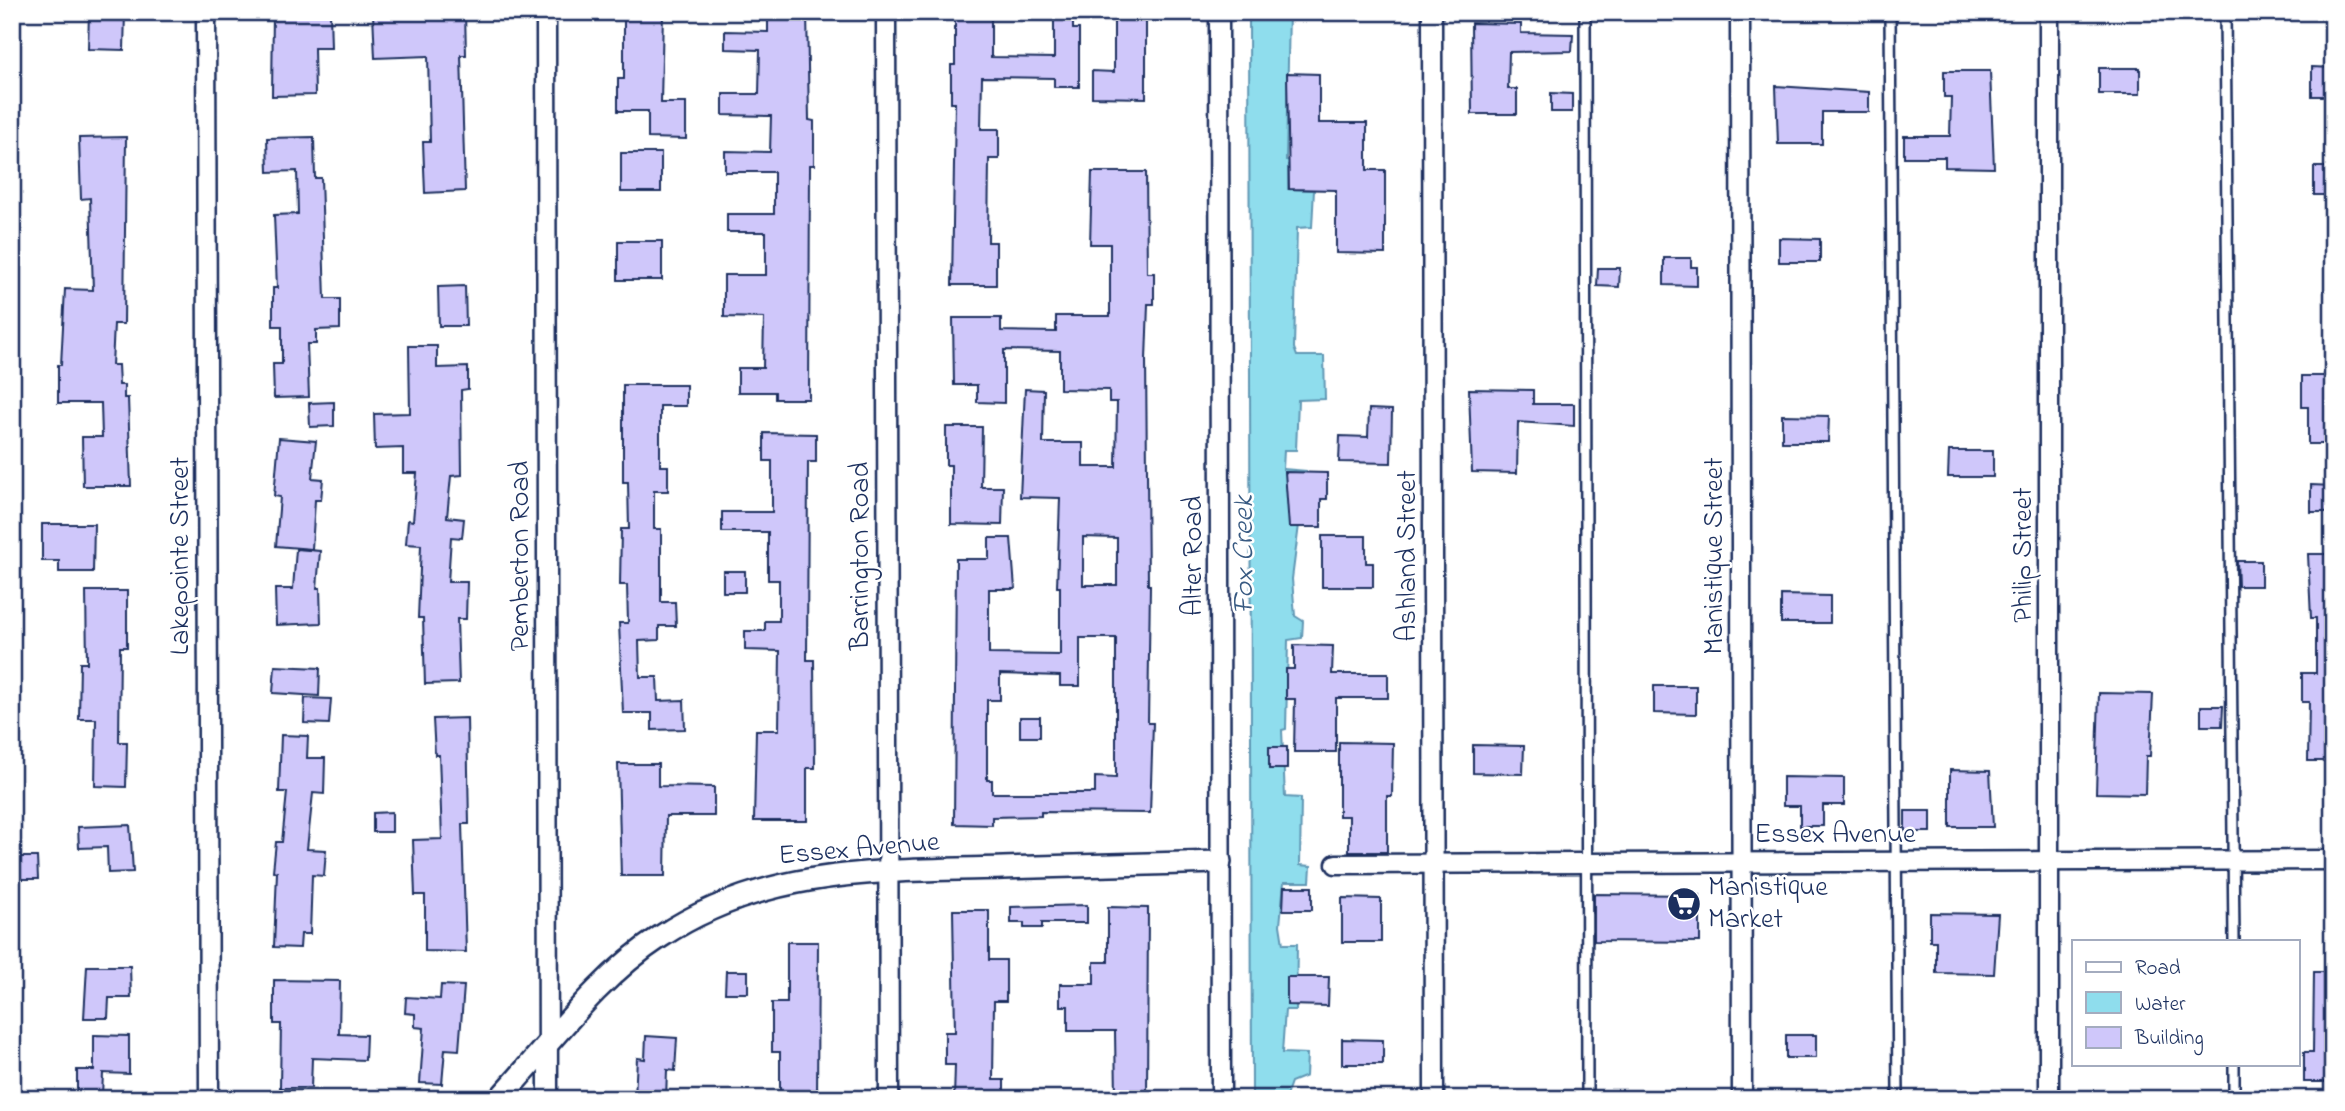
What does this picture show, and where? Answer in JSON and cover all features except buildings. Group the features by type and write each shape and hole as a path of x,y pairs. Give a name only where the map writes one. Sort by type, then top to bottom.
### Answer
{"street":[{"name":"Lakepointe Street","path":"206,12 209,1099"},
{"name":"Pemberton Road","path":"546,12 548,1099"},
{"name":"Barrington Road","path":"886,12 889,1099"},
{"name":"Alter Road","path":"1219,12 1221,1099"},
{"name":"Ashland Street","path":"1432,12 1434,1099"},
{"name":"Manistique Street","path":"1740,12 1742,1099"},
{"name":"Philip Street","path":"2049,12 2049,1099"},
{"name":"Essex Avenue","path":"1336,863 2333,860"},
{"name":"Essex Avenue","path":"499,1099 628,961 699,913 739,895 784,882 888,872 1220,862"}],"lane":[{"path":"1585,12 1587,1099"},
{"path":"1890,12 1898,1099"},
{"path":"2225,12 2234,940"},
{"path":"2234,1066 2234,1099"}],"water":[{"name":"Fox Creek","path":"1249,12 1289,12 1286,160 1319,161 1288,165 1288,189 1314,190 1312,227 1297,228 1294,348 1297,356 1324,356 1325,399 1298,400 1296,450 1284,450 1283,469 1306,471 1292,579 1295,616 1303,621 1302,638 1288,640 1286,729 1282,730 1285,797 1301,798 1300,865 1311,866 1310,882 1284,882 1280,925 1283,944 1297,944 1296,1010 1285,1010 1282,1053 1307,1054 1306,1076 1291,1082 1285,1099 1252,1099"}],"place":[{"name":"Manistique Market","path":"1684,904"}]}
